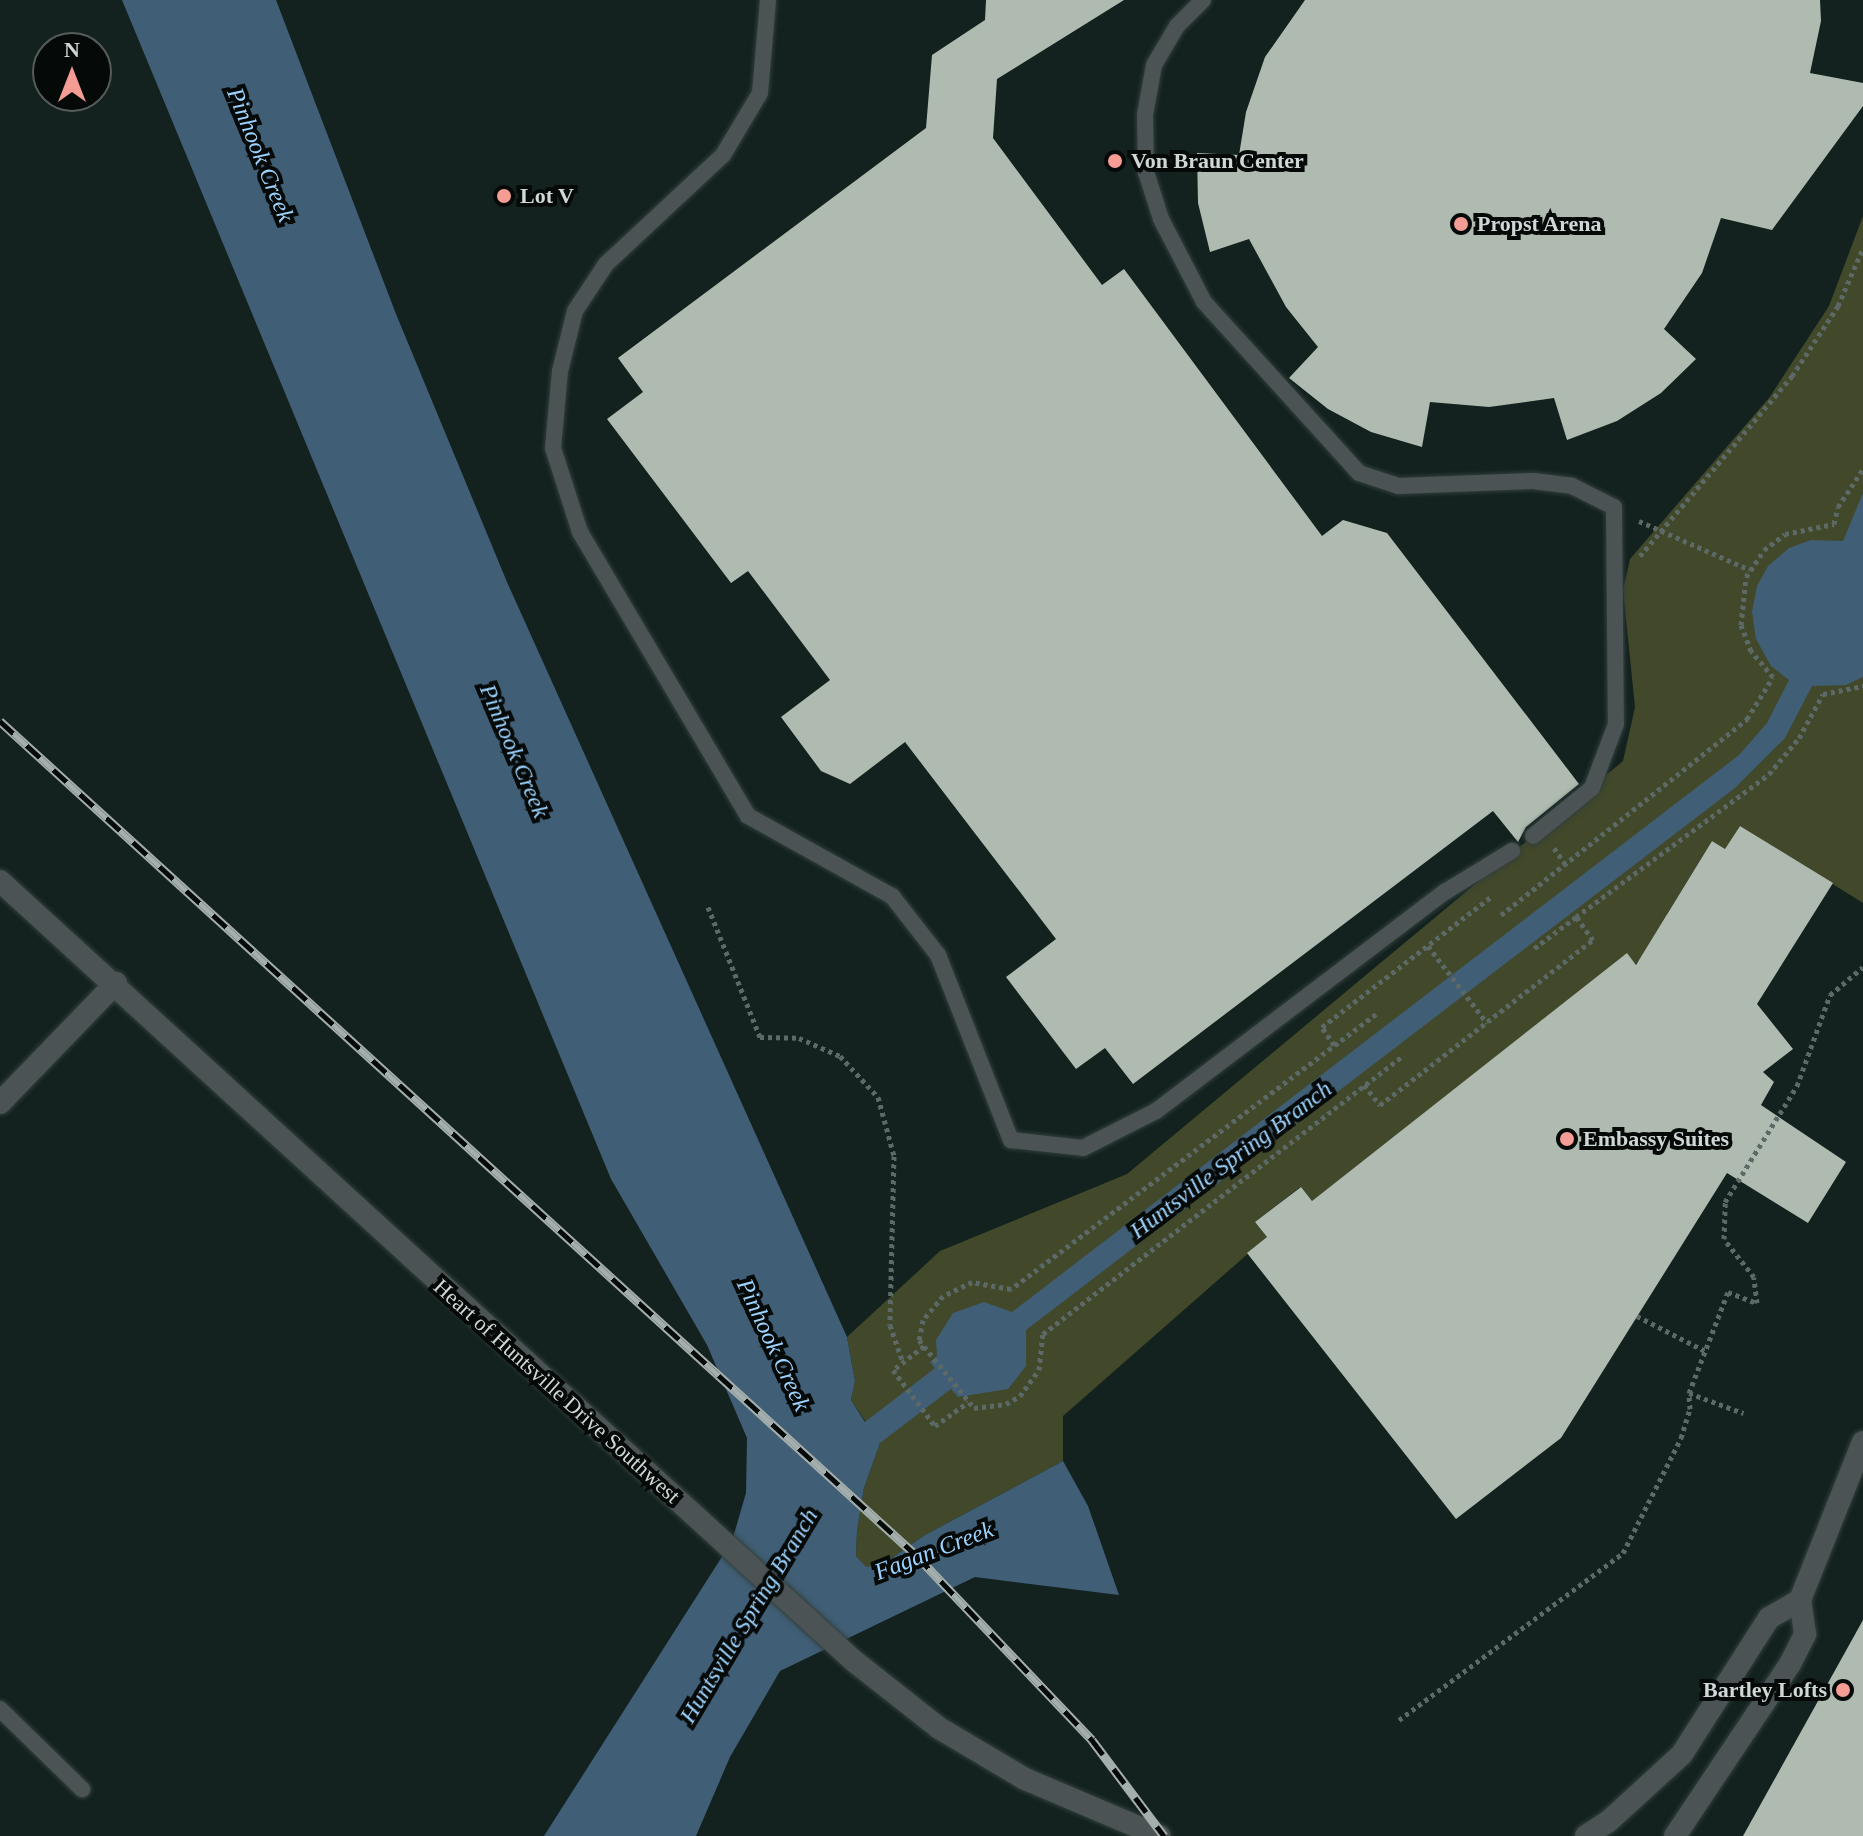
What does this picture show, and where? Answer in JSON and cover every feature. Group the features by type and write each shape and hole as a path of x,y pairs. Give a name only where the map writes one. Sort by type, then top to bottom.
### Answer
{"street":[{"name":"Heart of Huntsville Drive Southwest","path":"0,881 116,983 478,1320 854,1661 939,1728 1025,1779 1159,1836"},
{"path":"0,1103 116,983"},
{"path":"1675,1836 1790,1664 1805,1634 1800,1600 1863,1442"},
{"path":"1586,1836 1609,1821 1682,1754 1769,1618 1800,1600"}],"lane":[{"path":"768,0 760,93 723,155 606,264 575,311 560,371 553,448 580,532 748,816 892,896 938,955 1011,1140 1083,1148 1156,1111 1445,892 1512,851"},
{"path":"1203,0 1177,26 1154,65 1145,129 1146,172 1161,219 1204,302 1359,473 1398,486 1559,484 1614,507 1616,724 1592,788 1533,836"},
{"path":"0,1709 82,1789"}],"path":[{"path":"1638,560 1792,376 1838,306 1863,248"},
{"path":"1501,915 1721,743 1763,695 1773,677 1751,651 1740,618 1750,570 1785,534 1834,524 1838,507 1863,469"},
{"path":"1614,507 1659,532 1750,570"},
{"path":"1532,950 1769,774 1799,738 1823,694 1863,686"},
{"path":"1560,836 1551,843 1565,864"},
{"path":"708,907 760,1037 799,1038 840,1056 878,1097 894,1156 890,1325 903,1362"},
{"path":"1364,1084 1380,1105 1593,940 1576,917"},
{"path":"1334,1045 1322,1027 1428,946 1487,1023"},
{"path":"1399,1720 1623,1553 1681,1438 1690,1409 1689,1393 1728,1292 1757,1303 1759,1296 1754,1277 1724,1239 1725,1202 1797,1086 1830,995 1863,967"},
{"path":"1376,1014 1011,1289 972,1282 943,1296 923,1320 919,1340 968,1402 991,1408 1020,1396 1039,1370 1043,1334 1404,1055"},
{"path":"1637,1316 1705,1351"},
{"path":"924,1346 893,1370 935,1426 968,1402"},
{"path":"1689,1393 1743,1413"}],"green space":[{"path":"1863,216 1863,903 1740,826 1725,849 1712,841 1667,914 1676,931 1635,964 1627,954 1312,1201 1300,1187 1255,1222 1267,1237 1063,1416 1063,1461 925,1535 883,1564 866,1568 856,1556 857,1531 864,1488 880,1443 851,1400 855,1381 847,1337 940,1251 1127,1174 1623,761 1635,707 1623,590 1630,559 1769,398 1829,306"}],"water":[{"path":"122,0 276,0 396,314 507,582 847,1337 855,1381 851,1400 865,1422 935,1368 930,1362 937,1356 936,1340 953,1313 984,1302 1012,1312 1739,755 1767,723 1789,680 1771,666 1756,639 1752,612 1757,586 1768,566 1789,548 1811,540 1843,541 1863,493 1863,677 1846,685 1812,686 1785,738 1735,788 1026,1330 1026,1366 1008,1389 958,1397 951,1389 880,1443 864,1488 857,1531 856,1556 866,1567 883,1564 925,1535 1063,1461 1088,1506 1119,1595 975,1577 780,1671 730,1757 696,1836 544,1836 732,1541 746,1493 747,1438 707,1345 611,1179"}],"building":[{"path":"986,0 1124,0 997,79 993,138 1102,285 1124,269 1322,536 1343,520 1387,533 1579,784 1526,827 1518,842 1493,811 1133,1084 1105,1048 1076,1069 1006,977 1056,939 905,742 850,784 821,771 781,717 830,680 748,571 731,583 607,419 643,392 618,358 926,128 932,55 985,20"},
{"name":"Propst Arena","path":"1305,0 1820,0 1821,21 1810,73 1863,83 1863,106 1772,230 1721,218 1702,273 1664,329 1696,359 1661,393 1617,421 1567,440 1554,398 1489,407 1430,402 1422,447 1371,432 1328,409 1289,378 1318,347 1286,307 1249,239 1210,252 1198,203 1197,153 1239,155 1246,112 1265,57"},
{"name":"Embassy Suites","path":"1740,826 1833,883 1757,1004 1793,1049 1763,1072 1774,1082 1761,1105 1846,1162 1808,1223 1727,1173 1561,1438 1456,1519 1247,1253 1267,1237 1255,1222 1301,1187 1312,1201 1627,953 1636,965 1712,841 1725,849"},
{"name":"Bartley Lofts","path":"1863,1620 1863,1836 1743,1836"}],"railway":[{"path":"0,721 916,1555 1092,1740 1164,1836"}],"place":[{"name":"Von Braun Center","path":"1115,161"},
{"name":"Lot V","path":"504,196"},
{"name":"Propst Arena","path":"1461,224"},
{"name":"Embassy Suites","path":"1567,1139"},
{"name":"Bartley Lofts","path":"1843,1690"}],"water label":[{"name":"Pinhook Creek","path":"260,155"},
{"name":"Pinhook Creek","path":"514,751"},
{"name":"Huntsville Spring Branch","path":"1231,1160"},
{"name":"Pinhook Creek","path":"773,1345"},
{"name":"Fagan Creek","path":"934,1551"},
{"name":"Huntsville Spring Branch","path":"749,1616"}]}
